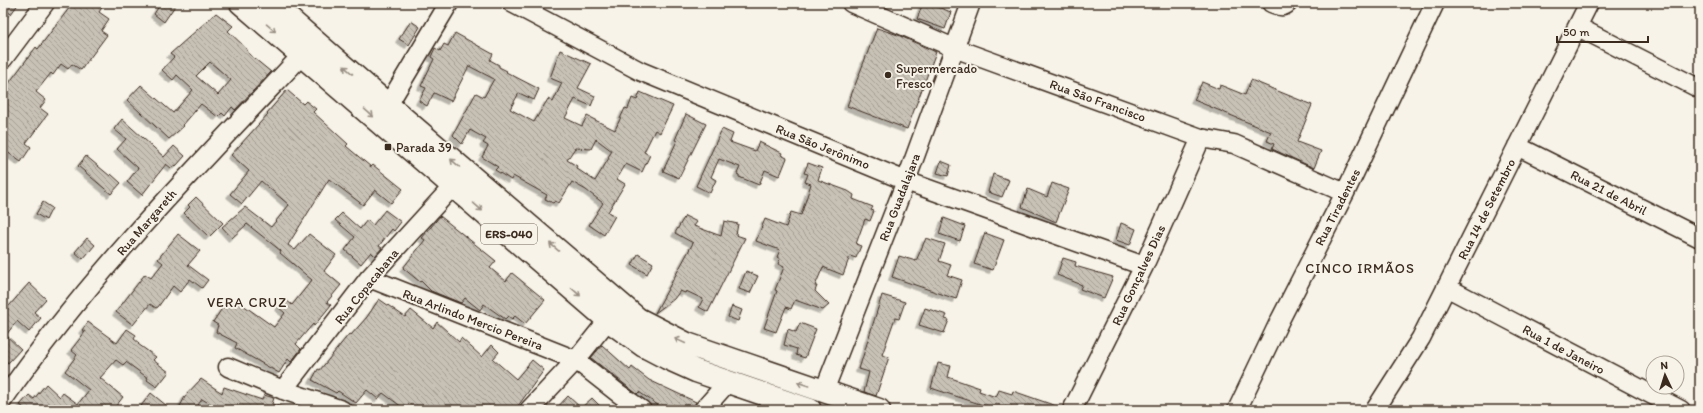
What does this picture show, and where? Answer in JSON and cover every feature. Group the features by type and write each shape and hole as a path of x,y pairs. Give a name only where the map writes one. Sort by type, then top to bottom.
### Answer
{"main road":[{"name":"ERS-040","path":"241,3 608,320 644,346 696,371 810,410"},
{"name":"ERS-040","path":"272,3 388,105 638,319 687,344 879,410"}],"street":[{"path":"3,59 45,3"},
{"path":"388,105 449,3"},
{"name":"Rua São Jerônimo","path":"512,3 640,71 906,181 1144,266"},
{"name":"Rua São Francisco","path":"851,3 954,48 1201,138 1234,144 1346,193"},
{"name":"Rua Guadalajara","path":"824,391 906,181 971,3"},
{"name":"Rua Tiradentes","path":"1237,410 1280,320 1346,193 1436,3"},
{"name":"Rua 14 de Setembro","path":"1381,408 1421,338 1589,3"},
{"path":"1578,27 1700,89"},
{"name":"Rua Margareth","path":"3,400 34,355 151,215 302,55"},
{"name":"Rua Gonçalves Dias","path":"1072,410 1144,266 1201,138"},
{"name":"Rua 21 de Abril","path":"1517,146 1700,238"},
{"name":"Rua Copacabana","path":"283,390 369,278 452,186"},
{"name":"Rua Arlindo Mercio Pereira","path":"369,278 576,360 642,410"},
{"name":"Rua 1 de Janeiro","path":"1446,287 1681,410"},
{"path":"529,410 576,360 608,320"},
{"path":"228,368 283,390 342,410"},
{"path":"703,410 728,382"}],"building":[{"path":"3,3 19,3 11,14 3,8"},
{"path":"73,3 105,3 99,12 109,19 101,31 107,35 81,70 72,64 68,69 61,64 53,75 51,73 36,92 46,100 40,108 48,114 26,143 31,147 21,162 3,149 3,91 36,47 38,49"},
{"path":"161,3 177,3 164,22 154,14"},
{"path":"923,3 927,3 951,12 945,29 917,19"},
{"path":"216,13 233,26 228,31 246,48 249,54 271,72 235,110 232,107 225,116 222,113 218,117 201,104 183,125 184,126 169,139 127,100 141,85 173,113 193,90 177,75 173,80 162,70 174,57 170,54","holes":["210,62 231,80 218,95 196,76"]},
{"path":"411,21 420,27 409,45 399,39"},
{"path":"877,28 898,35 936,52 907,129 847,106"},
{"path":"455,33 493,54 490,60 507,71 506,72 539,89 534,100 519,93 510,109 534,122 548,99 553,102 562,83 550,78 560,50 591,64 578,88 595,96 591,106 575,99 565,118 582,126 587,116 615,130 625,108 628,109 632,98 637,100 640,92 673,106 660,133 655,130 644,152 650,155 642,172 626,164 617,179 625,184 608,212 615,216 604,235 589,225 603,203 586,190 572,182 559,203 555,201 553,203 545,199 547,195 513,176 511,180 495,170 498,167 482,157 488,146 483,143 486,139 470,130 462,144 453,135 476,93 484,97 494,79 469,66 451,101 434,93 427,106 419,101 426,88 421,86 434,59 431,57 435,48 440,51 444,44 448,46","holes":["596,139 612,151 595,181 567,160 575,148 591,149"]},
{"path":"1251,80 1312,105 1297,142 1321,151 1314,168 1272,149 1274,144 1267,141 1271,132 1194,100 1202,82 1219,89 1220,85 1245,95"},
{"path":"287,90 303,104 306,101 316,109 313,112 348,144 346,146 371,167 373,165 403,189 391,203 375,190 363,205 329,179 288,245 295,250 309,234 336,255 324,271 341,285 327,302 331,305 314,326 313,324 296,344 301,349 291,362 288,359 279,373 235,348 237,343 216,332 218,325 213,322 223,307 224,308 228,303 231,306 236,300 274,327 285,313 278,307 285,299 292,305 312,280 280,253 281,251 247,224 232,238 222,227 245,207 271,227 289,205 261,181 242,204 230,194 249,171 231,155 268,114 267,113"},
{"path":"686,114 706,124 679,178 663,171 677,141 675,140"},
{"path":"122,119 164,157 174,146 185,156 176,166 175,165 171,168 166,164 142,195 127,182 138,168 117,149 126,139 114,129"},
{"path":"722,129 733,134 730,142 755,151 759,142 782,153 781,155 787,158 779,176 765,170 759,185 739,177 737,174 740,167 719,159 711,177 716,180 710,193 696,186"},
{"path":"86,156 121,183 111,194 78,166"},
{"path":"941,161 951,165 948,176 937,173"},
{"path":"808,163 822,168 818,180 848,191 854,195 853,199 873,207 871,210 874,211 870,221 865,219 856,244 861,246 856,258 850,256 843,275 823,267 815,286 817,286 815,291 829,305 823,310 795,300 791,309 786,307 776,332 764,328 777,291 775,290 784,267 778,264 780,259 777,257 780,250 756,241 765,219 786,227 791,212 801,215 811,184 805,182 808,174 804,173"},
{"path":"993,174 1009,180 1002,197 988,192"},
{"path":"1052,183 1069,189 1056,222 1022,207 1028,189 1047,197"},
{"path":"196,197 223,223 209,237 184,213 190,207 188,205"},
{"path":"43,202 52,208 46,220 36,214"},
{"path":"385,210 401,222 394,231 392,229 379,246 382,248 375,256 371,252 361,264 345,250 355,237 335,220 342,213 360,229 367,220 373,225"},
{"path":"440,216 496,261 490,268 506,281 512,273 545,300 525,324 515,316 512,319 508,316 505,319 484,304 480,310 465,298 461,303 431,291 421,281 420,282 403,268 425,240 422,238"},
{"path":"685,216 697,222 694,226 721,236 724,221 738,224 736,235 745,238 708,312 699,307 703,299 686,291 685,293 680,291 674,299 655,313 693,243 675,233"},
{"path":"944,218 965,226 960,241 939,234"},
{"path":"1121,223 1136,229 1130,245 1116,240"},
{"path":"985,233 1004,240 993,270 974,264"},
{"path":"178,234 200,251 188,265 208,280 202,288 190,279 180,292 173,286 158,307 156,308 150,304 133,325 116,312 145,274 151,278 163,263 158,259"},
{"path":"87,238 95,245 83,259 75,252"},
{"path":"926,238 945,244 939,261 951,265 947,275 962,280 956,299 892,277 899,256 916,261"},
{"path":"638,254 653,263 647,274 632,265"},
{"path":"1063,258 1076,262 1075,266 1113,277 1104,298 1080,289 1082,285 1057,275"},
{"path":"746,271 758,276 750,293 739,289"},
{"path":"29,283 46,299 34,312 41,318 29,332 17,321 6,335 21,349 8,363 3,358 3,313"},
{"path":"882,295 905,302 899,319 895,318 882,355 889,357 876,396 864,392 869,372 859,369"},
{"path":"379,299 405,317 411,310 433,328 437,322 459,342 461,338 482,357 492,345 499,352 493,359 516,379 532,360 544,370 515,410 504,410 496,407 494,410 406,410 383,393 378,399 367,390 356,403 338,391 336,393 312,380 318,369 320,370 349,334 351,335 367,317"},
{"path":"732,306 742,310 738,321 728,317"},
{"path":"925,308 947,315 945,319 949,320 944,333 919,325"},
{"path":"88,322 117,343 127,329 136,335 134,339 139,343 138,344 156,357 153,360 169,372 157,387 147,380 148,378 126,362 123,365 116,360 100,378 123,397 113,410 27,410 20,405 29,395 34,399 46,384 60,397 63,393 78,404 89,390 65,371 77,355 71,350 85,332 82,330"},
{"path":"800,323 816,329 805,358 796,355 797,349 784,345 788,329 796,332"},
{"path":"602,345 630,370 632,367 649,380 696,402 693,408 691,410 665,410 639,392 637,394 591,358"},
{"path":"938,363 951,366 948,377 980,388 979,391 996,397 999,390 1012,394 1013,391 1062,408 1062,410 998,410 931,388"},
{"path":"201,379 222,393 224,387 262,400 264,395 274,398 272,404 286,408 286,410 220,410 202,399 195,410 178,410 186,395"},
{"path":"151,393 172,410 146,410 141,406"},
{"path":"568,396 581,408 592,398 604,410 555,410"}],"place":[{"name":"Supermercado Fresco","path":"888,75"},
{"name":"Parada 39","path":"388,147"}],"district":[{"name":"CINCO IRMÃOS","path":"1360,268"},
{"name":"VERA CRUZ","path":"247,302"}]}
